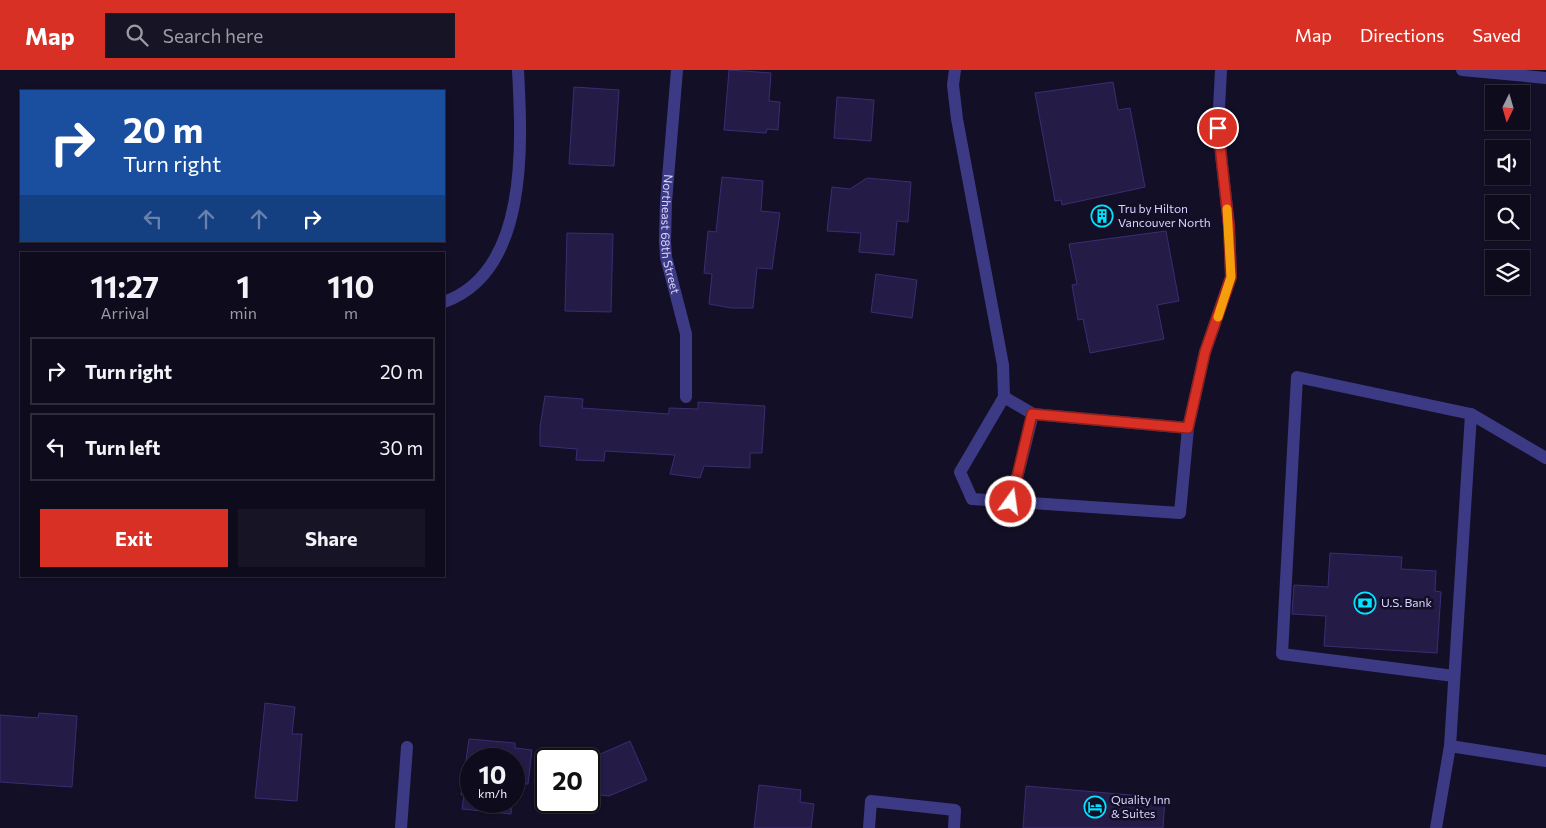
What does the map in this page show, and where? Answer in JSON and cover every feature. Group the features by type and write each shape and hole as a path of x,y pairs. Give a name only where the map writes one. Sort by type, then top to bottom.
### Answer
{"street":[{"path":"445,302 461,296 477,284 498,256 507,233 517,184 518,70"},
{"name":"Northeast 68th Street","path":"677,70 664,241 666,257 686,334 686,397"},
{"path":"954,70 953,85 956,119 1003,365 1004,397 960,472 972,499 1180,514 1188,428 1205,352 1231,277 1229,226 1218,128 1221,70"},
{"path":"1462,70 1546,78"},
{"path":"1454,676 1282,654 1297,377 1471,414 1546,458"},
{"path":"1004,397 1032,414 1188,428"},
{"path":"1011,502 1032,414"},
{"path":"1436,828 1450,746 1471,414"},
{"path":"1450,746 1546,761"},
{"path":"401,828 407,747"},
{"path":"869,828 871,802 955,810 954,828"}],"building":[{"path":"729,70 771,73 769,101 780,102 778,130 767,129 766,133 724,130"},
{"path":"1113,82 1118,110 1130,108 1145,187 1062,205 1061,200 1055,201 1035,93"},
{"path":"574,87 619,90 614,166 569,164"},
{"path":"837,97 874,100 871,141 834,138"},
{"path":"722,177 763,181 761,211 780,213 772,269 757,268 753,308 731,308 709,304 712,274 704,273 708,231 716,232"},
{"path":"867,178 911,182 908,222 897,221 894,255 859,252 861,233 827,231 832,187 850,189"},
{"path":"1166,231 1179,301 1157,305 1164,339 1090,353 1083,319 1078,320 1072,285 1077,284 1069,244"},
{"path":"567,233 613,234 611,312 565,311"},
{"path":"876,274 917,280 912,318 871,312"},
{"path":"545,396 583,399 582,408 669,414 669,408 698,409 698,402 765,406 762,453 750,453 750,468 704,466 700,478 670,474 675,455 605,451 604,461 576,460 577,449 540,446 540,427"},
{"name":"U.S. Bank","path":"1330,553 1402,557 1401,569 1436,571 1435,591 1441,592 1437,653 1324,646 1326,616 1292,614 1294,585 1328,587"},
{"path":"265,703 295,707 292,734 302,734 297,801 255,798"},
{"path":"39,713 77,716 72,787 0,782 0,715 38,718"},
{"path":"469,739 515,743 515,748 468,748"},
{"path":"630,741 647,780 609,796 600,795 600,754"},
{"path":"525,749 532,750 528,784 525,784"},
{"path":"759,785 801,790 800,802 814,804 811,828 754,828"},
{"name":"Quality Inn & Suites","path":"1026,786 1165,798 1163,828 1023,828"}],"slow traffic":[{"path":"1218,317 1231,277 1227,209"}],"place":[{"name":"Tru by Hilton Vancouver North","path":"1102,216"},
{"name":"U.S. Bank","path":"1365,603"},
{"name":"Quality Inn & Suites","path":"1095,807"}],"route":[{"path":"1011,502 1032,414 1188,428 1205,352 1225,300 1231,277 1229,226 1218,128"}]}
